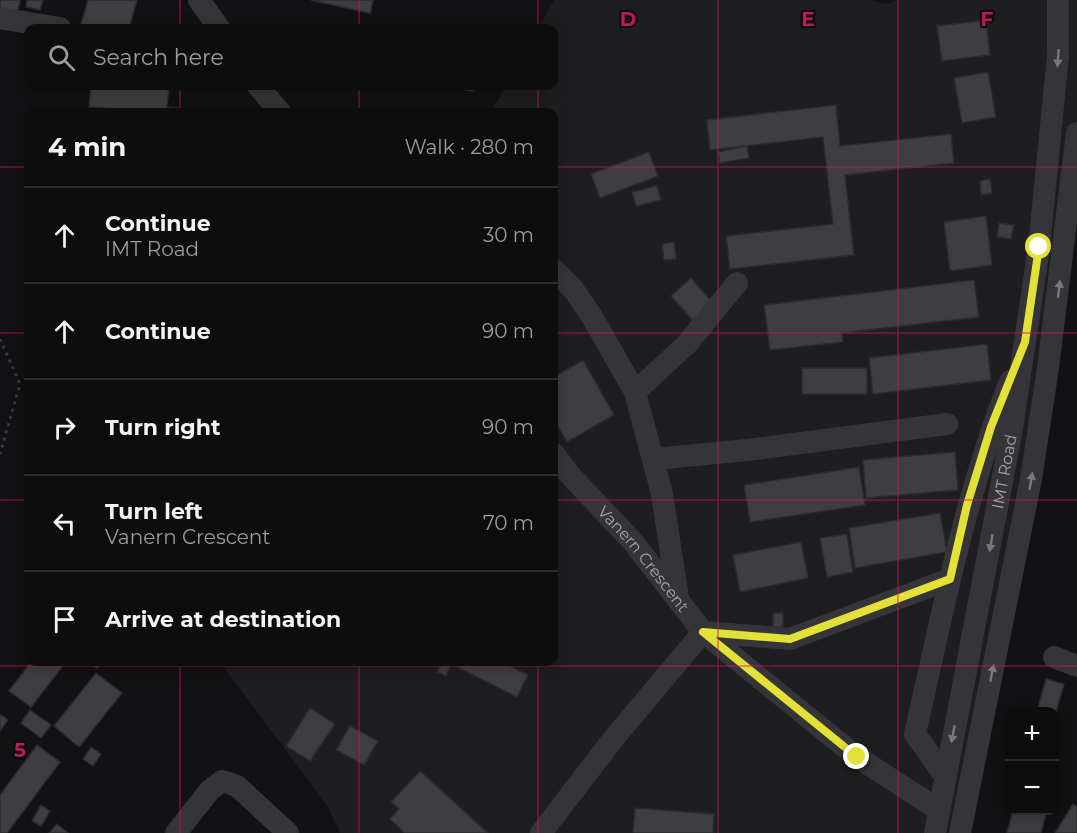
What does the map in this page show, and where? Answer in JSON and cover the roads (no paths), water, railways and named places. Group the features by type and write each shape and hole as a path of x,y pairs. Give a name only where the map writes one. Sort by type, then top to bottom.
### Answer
{"street":[{"path":"199,0 216,24"},
{"name":"IMT Road","path":"935,833 990,546 1025,342 1039,247 1058,55 1058,0"},
{"path":"0,18 36,24"},
{"path":"261,90 277,108"},
{"name":"IMT Road","path":"960,833 1031,479 1056,309 1077,133"},
{"path":"558,274 573,289 591,315 635,392 655,459 678,600"},
{"path":"635,392 687,344 737,283"},
{"path":"945,776 915,734 967,505 991,427 1025,342"},
{"path":"655,459 947,424"},
{"name":"Vanern Crescent","path":"558,466 633,542 703,632 857,757 939,810"},
{"path":"541,833 634,713 703,632 790,639 950,579"},
{"path":"1053,657 1077,666"},
{"path":"176,833 210,790 222,782 237,786 288,833"}]}
